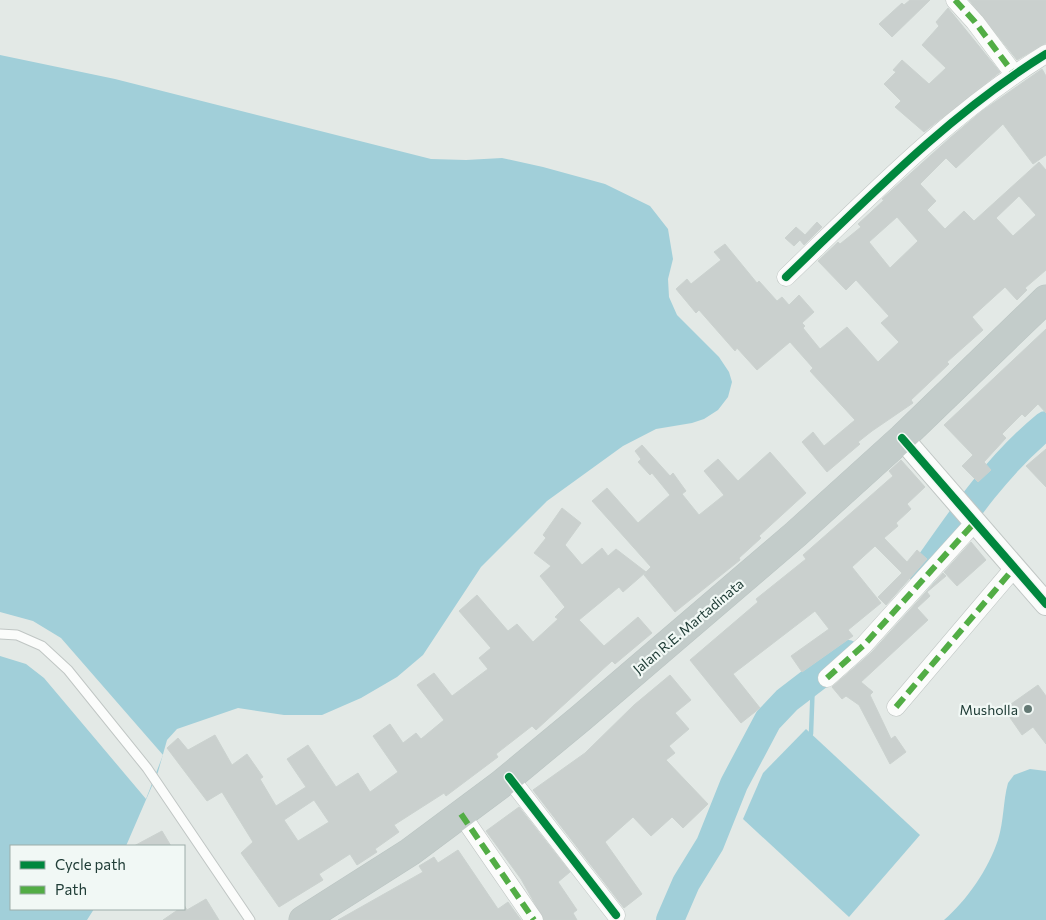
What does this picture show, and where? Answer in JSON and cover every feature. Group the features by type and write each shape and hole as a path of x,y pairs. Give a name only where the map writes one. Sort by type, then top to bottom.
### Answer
{"highway":[{"name":"Jalan R.E. Martadinata","path":"303,920 410,852 509,777 796,534 906,434 1046,299"}],"street":[{"path":"955,0 975,22 1014,74"},
{"path":"786,276 897,171 1014,74 1046,54"},
{"path":"906,434 960,494 1014,568 1046,604"},
{"path":"976,516 1046,582"},
{"path":"827,678 864,645 976,516"},
{"path":"896,707 1014,568"},
{"path":"509,777 616,915"},
{"path":"461,814 534,920"}],"lane":[{"path":"0,634 18,635 42,646 68,670 147,768 250,920"}],"water":[{"path":"0,55 115,79 431,159 502,158 543,167 605,184 650,206 668,229 673,259 668,279 669,297 677,315 719,357 729,372 732,382 728,397 718,410 704,419 692,423 656,429 623,446 547,501 481,567 423,655 397,677 361,698 322,715 284,715 238,708 177,729 167,740 158,772 126,845 10,845 10,910 93,910 87,920 0,920"},
{"path":"806,729 920,835 849,917 743,819 763,773"},
{"path":"1030,769 1046,771 1046,920 944,920 969,894 989,862 1000,833 1008,783 1014,775"}],"pier":[{"path":"0,612 33,621 61,638 163,755 146,799 44,678 26,664 0,656"}],"building":[{"path":"910,0 930,0 892,37 879,24 902,3 904,5"},
{"path":"969,0 1046,0 1046,43 1017,60"},
{"path":"948,8 1000,72 924,132 895,107 901,101 884,84 896,72 893,70 902,60 929,84 946,68 922,45 939,26 936,22"},
{"path":"1042,69 1046,76 1046,155 1033,164 1003,124 956,168 946,158 920,184 936,201 927,210 945,229 964,211 974,221 1039,162 1046,170 1046,270 1025,288 1027,290 1017,300 1005,287 972,317 983,330 947,362 949,364 911,400 913,403 858,442 860,444 827,472 802,442 813,432 824,446 855,420 810,371 813,368 790,342 757,370 737,348 735,351 699,310 696,313 676,289 687,279 691,284 721,260 714,252 725,244 757,283 759,281 777,301 782,297 789,305 799,295 814,312 802,323 805,326 803,328 820,349 847,327 878,362 899,342 881,323 889,316 856,280 846,290 818,261 838,242 840,244 861,227 858,224 884,200 882,199 982,111","holes":["1019,196 1036,215 1013,236 996,218","897,217 918,241 890,268 869,242"]},
{"path":"817,222 822,227 804,245 800,240 794,246 785,238 796,227 805,235"},
{"path":"1046,329 1046,413 1038,404 1025,417 1022,414 1002,434 1006,438 984,462 991,470 978,482 962,466 973,455 944,425"},
{"path":"642,445 670,476 673,473 686,491 682,494 699,515 724,495 704,471 718,459 738,481 770,452 806,493 759,536 761,538 739,558 740,560 675,612 644,575 651,567 592,501 607,488 638,523 670,495 652,473 650,475 638,462 641,459 635,451"},
{"path":"1046,449 1046,487 1026,466"},
{"path":"901,460 925,487 907,504 911,509 896,523 898,526 884,538 907,562 917,550 927,559 886,605 878,597 902,573 875,546 852,567 881,603 848,630 853,636 802,672 791,656 829,629 815,611 733,674 760,708 741,723 690,660 758,602 756,599 806,559 803,555 893,476 889,471"},
{"path":"562,508 581,523 565,545 582,565 602,548 608,556 616,549 646,572 623,592 619,587 579,620 604,646 638,617 652,633 615,664 612,661 536,730 532,726 496,754 498,757 446,796 444,793 394,825 399,832 375,849 377,852 357,865 350,854 319,874 323,880 279,907 241,853 253,842 222,792 207,801 167,748 178,738 188,750 215,735 232,765 247,754 263,777 260,779 276,806 306,787 287,759 308,745 336,787 358,773 370,792 398,772 373,736 390,724 403,743 416,733 421,739 444,720 417,685 434,673 452,696 488,669 479,658 491,648 459,611 477,595 508,631 517,624 533,642 558,619 555,617 565,607 540,576 551,566 534,553 546,538 543,535","holes":["314,800 329,822 298,841 284,820"]},
{"path":"971,542 986,560 957,586 944,572"},
{"path":"943,573 946,576 927,592 930,596 917,608 928,620 861,682 873,692 870,695 891,739 895,736 906,752 890,764 859,705 846,696 842,699 832,687 872,652"},
{"path":"670,675 691,700 675,713 689,729 669,746 675,753 666,760 708,804 683,828 672,817 651,836 633,817 605,842 642,894 624,908 533,790 585,753 634,705"},
{"path":"1038,685 1046,696 1046,744 1033,727 1022,735 1004,709"},
{"path":"519,807 570,872 558,882 577,910 573,913 577,920 544,920 521,879 486,831"},
{"path":"162,831 170,845 136,845"},
{"path":"458,850 498,909 508,902 521,920 338,920 423,872 419,866 434,857 438,863"},
{"path":"206,899 219,920 163,920 178,910 185,910 185,907 187,910"}],"waterway":[{"path":"923,573 980,494 1011,458 1046,425"},
{"path":"670,920 686,883 710,844 734,784 768,720 787,700 847,654"},
{"path":"811,734 813,680"}],"marked path":[{"path":"955,0 975,22 1014,74"},
{"path":"827,678 864,645 975,522"},
{"path":"896,707 1014,568"},
{"path":"461,814 534,920"}],"cycle path":[{"path":"786,277 910,158 976,103 1046,54"},
{"path":"902,438 1046,604"},
{"path":"509,777 616,915"}],"place":[{"name":"Musholla","path":"1028,709"}]}
